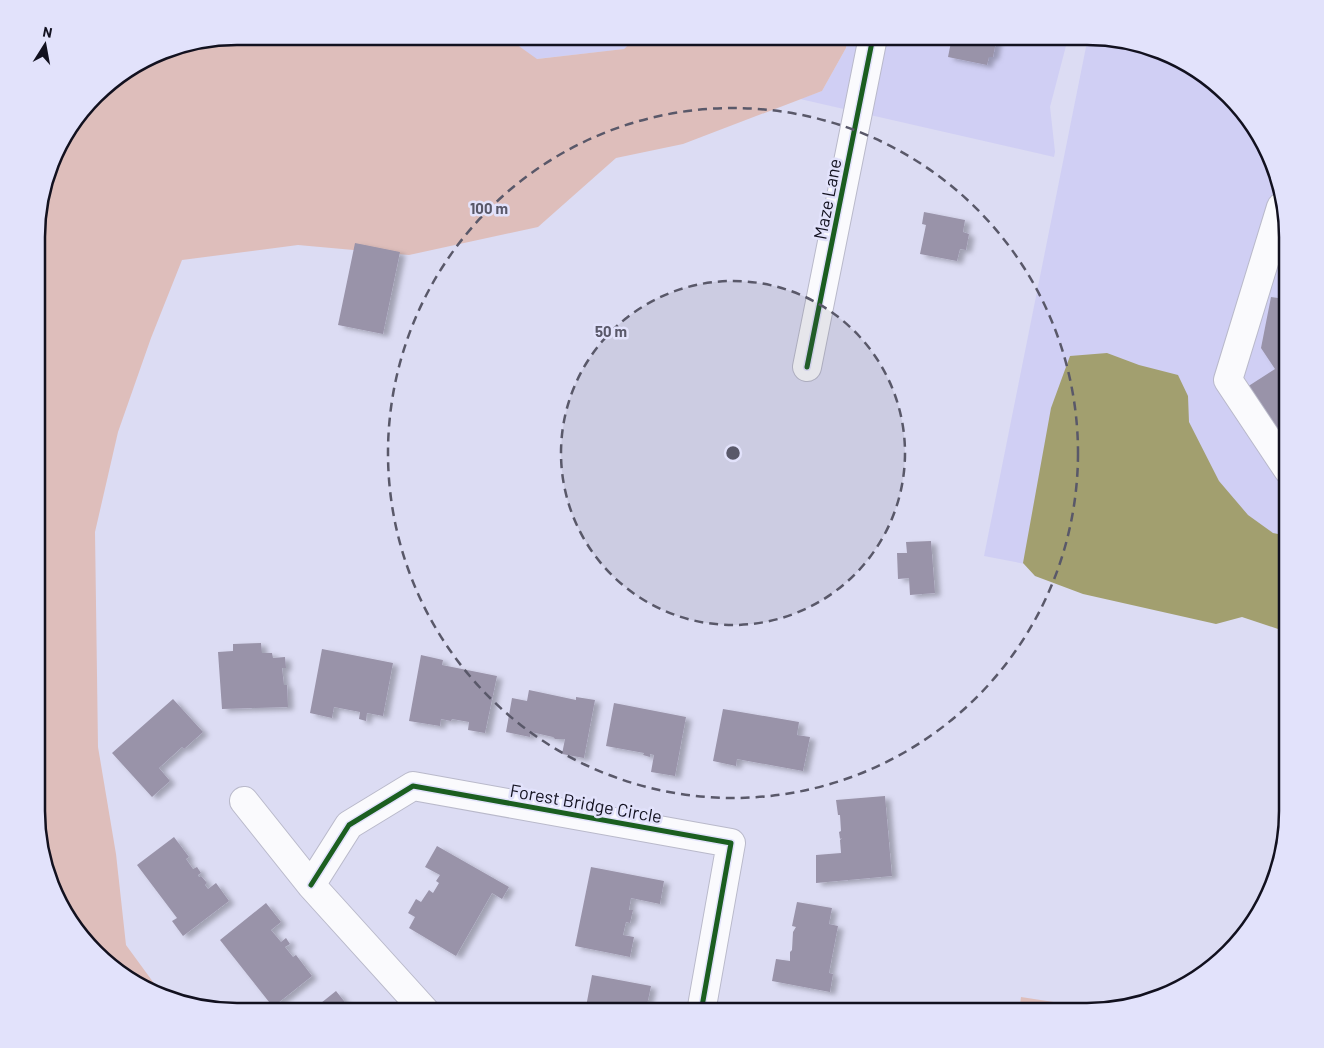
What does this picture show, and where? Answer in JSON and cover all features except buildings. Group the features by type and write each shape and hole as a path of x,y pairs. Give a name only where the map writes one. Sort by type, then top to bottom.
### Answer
{"street":[{"name":"Maze Lane","path":"808,367 871,45"},
{"path":"1278,217 1228,380 1279,456"},
{"name":"Forest Bridge Circle","path":"311,885 349,825 412,786 730,843 703,1003"},
{"path":"244,801 311,885 418,1003"}],"shaded area":[{"path":"224,45 518,45 537,59 624,49 628,45 846,45 822,91 683,144 616,158 538,227 409,255 298,245 182,260 151,338 118,432 95,532 98,747 116,854 126,945 155,984 130,971 110,955 77,918 55,873 45,824 45,224 49,199 60,163 77,130 93,110 130,77 152,65 175,55"},
{"path":"517,45 629,45 625,49 536,59"},
{"path":"846,45 1066,45 1050,107 1054,157 800,99 822,91"},
{"path":"1086,45 1100,45 1149,55 1194,77 1231,110 1247,130 1259,152 1269,175 1275,199 1279,224 1279,613 984,556"},
{"path":"1107,353 1139,365 1178,375 1188,396 1189,422 1219,481 1248,515 1273,533 1279,534 1279,629 1242,617 1216,624 1083,594 1035,576 1023,563 1051,408 1070,356"},
{"path":"1021,997 1060,1003 1020,1003"}],"cycle path":[{"path":"807,367 871,45"},
{"path":"311,885 349,825 413,786 731,843 703,1003"}]}
